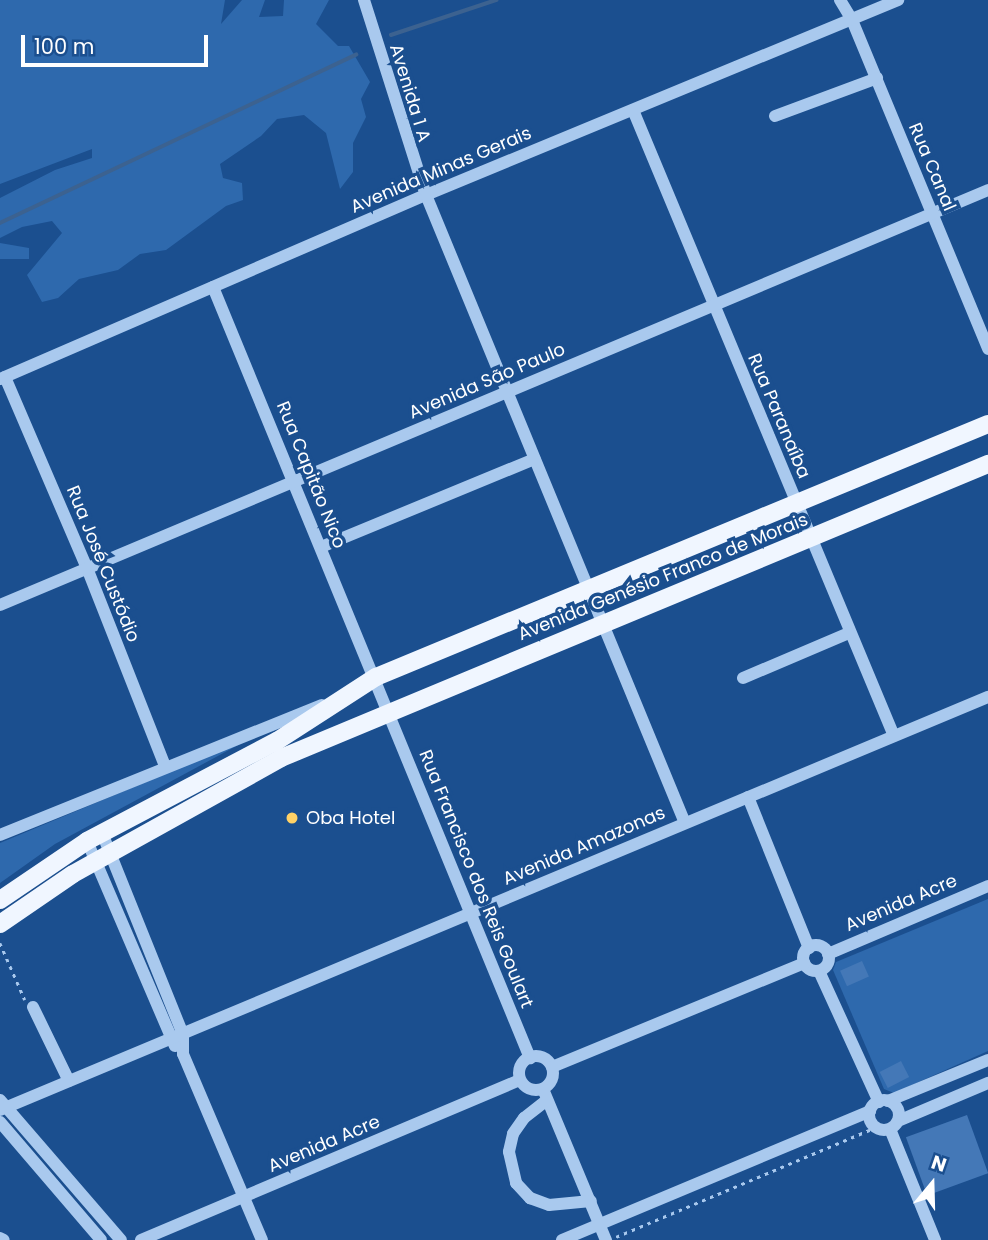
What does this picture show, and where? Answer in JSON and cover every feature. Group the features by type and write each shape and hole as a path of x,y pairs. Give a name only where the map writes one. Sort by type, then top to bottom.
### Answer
{"main road":[{"name":"Avenida Genésio Franco de Morais","path":"339,698 376,677 590,591 988,424"},
{"name":"Avenida Genésio Franco de Morais","path":"0,924 103,856 248,775 604,623 810,540 988,464"},
{"path":"0,900 95,837 277,741 339,698"}],"street":[{"name":"Avenida 1 A","path":"364,0 426,195 685,823"},
{"name":"Rua Canal","path":"839,0 852,20 877,78 988,349"},
{"name":"Avenida Minas Gerais","path":"2,378 426,195 898,0"},
{"path":"775,116 877,78"},
{"name":"Rua Paranaíba","path":"633,110 810,540 894,736"},
{"name":"Avenida São Paulo","path":"0,604 988,190"},
{"name":"Rua Capitão Nico","path":"213,287 296,480 376,677"},
{"name":"Rua José Custódio","path":"2,378 88,568 164,766"},
{"path":"321,547 535,459"},
{"path":"743,678 849,633"},
{"path":"376,677 390,713"},
{"name":"Avenida Amazonas","path":"2,1106 169,1041 988,697"},
{"name":"Avenida Genésio Franco de Morais","path":"0,835 164,766 339,698"},
{"name":"Rua Francisco dos Reis Goulart","path":"390,713 530,1058"},
{"path":"552,1067 804,963 809,948 748,797"},
{"path":"95,837 183,1034 183,1054 262,1240"},
{"path":"103,856 169,1041 183,1054"},
{"name":"Avenida Acre","path":"828,954 988,886"},
{"path":"809,948 818,946 828,954 826,966 819,971"},
{"path":"804,963 819,971 879,1105 876,1128 894,1125 988,1083"},
{"path":"33,1007 69,1081"},
{"path":"552,1067 540,1057 530,1058 520,1067 520,1080 530,1089 545,1094 608,1240"},
{"path":"562,1240 988,1060"},
{"path":"552,1067 552,1077 545,1094 513,1135 509,1152 516,1183 530,1198 549,1205 591,1201"},
{"name":"Avenida Acre","path":"141,1240 520,1080"},
{"path":"879,1105 898,1109 894,1125 935,1240"},
{"path":"2,1106 121,1240"},
{"path":"0,1122 101,1240"}],"path":[{"path":"0,943 21,998 33,1007"},
{"path":"608,1240 876,1128"}],"shaded area":[{"path":"0,0 225,0 221,24 242,0 265,0 259,17 283,16 284,0 329,0 316,24 338,46 349,46 370,82 361,99 366,117 353,143 353,172 340,189 326,133 304,115 277,119 261,136 220,164 223,178 242,183 243,200 226,206 166,250 140,254 118,270 79,279 58,298 42,302 27,275 62,233 52,221 22,227 0,238 0,198 55,170 92,158 92,149 0,184"},
{"path":"0,243 29,248 29,259 0,259"},
{"path":"253,737 55,844 0,883 0,843"},
{"path":"988,899 988,1051 894,1093 884,1089 833,970 836,962"}],"building":[{"path":"862,961 869,977 847,986 840,971"},
{"path":"901,1061 909,1077 888,1088 880,1072"},
{"path":"967,1115 988,1173 927,1195 906,1137"}],"waterway":[{"path":"391,35 496,0"},
{"path":"0,223 356,55"}],"place":[{"name":"Oba Hotel","path":"292,818"}]}
